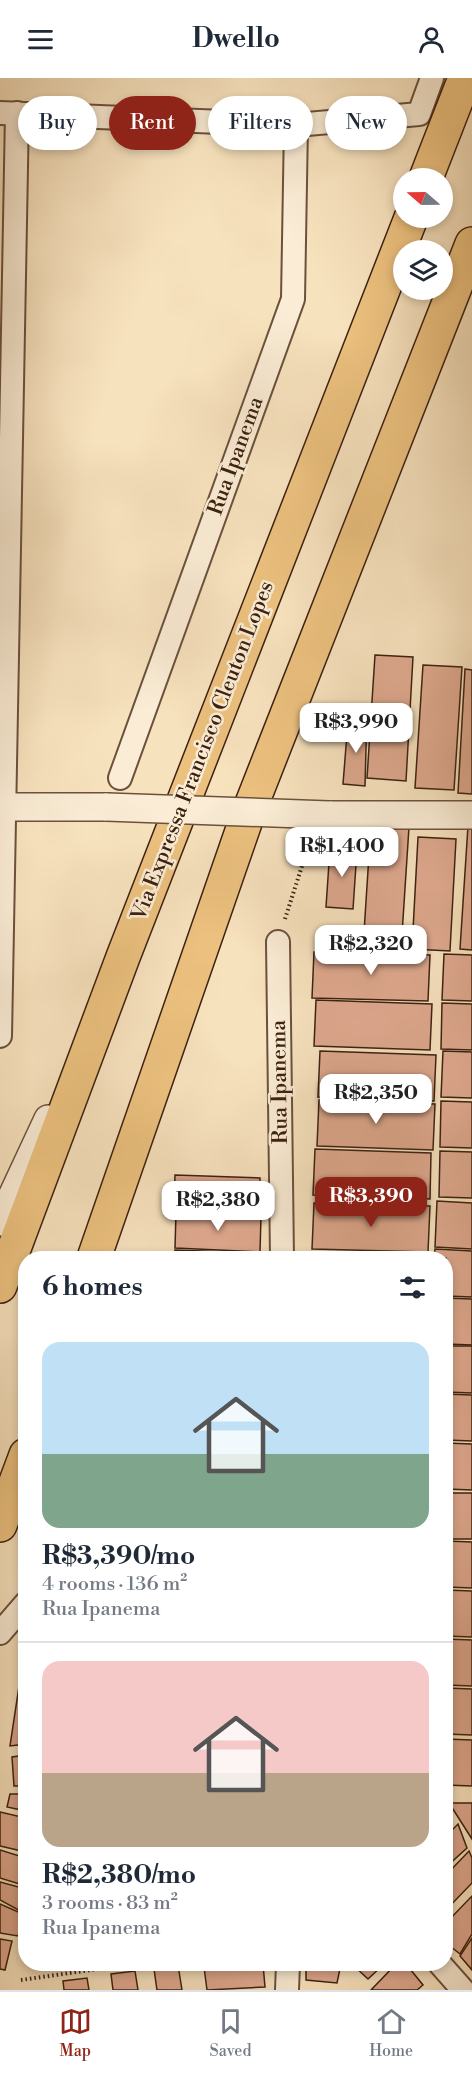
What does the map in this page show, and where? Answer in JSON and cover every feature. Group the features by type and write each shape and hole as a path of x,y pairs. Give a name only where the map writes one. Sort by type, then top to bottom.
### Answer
{"highway":[{"path":"430,168 465,78"},
{"name":"Via Expressa Francisco Cleuton Lopes","path":"0,1286 123,957 407,228"},
{"path":"96,1251 249,811 472,244"},
{"path":"0,1525 18,1477"}],"street":[{"path":"313,123 418,114 432,78"},
{"path":"0,1036 9,113 208,121"},
{"name":"Rua Ipanema","path":"120,778 292,299 295,150"},
{"path":"3,807 472,815"},
{"name":"Rua Ipanema","path":"278,942 282,1251"},
{"path":"0,1222 123,957"},
{"path":"0,1633 18,1612"},
{"path":"287,1990 288,1971"},
{"path":"446,1971 464,1990"}],"path":[{"path":"278,942 302,866 325,844 332,831 332,814"},
{"path":"21,1980 83,1971"}],"building":[{"path":"375,655 413,657 406,781 367,778"},
{"path":"423,665 462,667 454,790 415,788"},
{"path":"465,669 472,670 472,794 458,793"},
{"path":"367,710 365,786 343,784 347,734"},
{"path":"371,824 409,827 401,950 363,948"},
{"path":"468,826 472,826 472,950 460,949"},
{"path":"418,837 456,839 450,951 412,949"},
{"path":"330,848 357,850 353,909 326,907"},
{"path":"314,952 430,955 428,1001 312,998"},
{"path":"444,954 472,955 472,1001 442,1000"},
{"path":"316,1000 432,1004 430,1050 314,1046"},
{"path":"442,1003 472,1004 472,1050 441,1049"},
{"path":"320,1051 436,1055 434,1101 318,1097"},
{"path":"443,1051 472,1052 472,1098 441,1097"},
{"path":"319,1100 435,1104 433,1150 317,1146"},
{"path":"441,1101 472,1102 472,1148 440,1147"},
{"path":"315,1149 431,1153 430,1199 313,1195"},
{"path":"440,1151 472,1152 472,1198 439,1197"},
{"path":"175,1175 260,1178 259,1214 174,1210"},
{"path":"437,1201 472,1203 472,1249 435,1247"},
{"path":"314,1203 430,1206 428,1251 312,1249"},
{"path":"176,1212 261,1216 260,1251 175,1248"},
{"path":"435,1249 472,1251 472,1297 453,1296 453,1251 435,1251"},
{"path":"453,1298 472,1299 472,1345 453,1344"},
{"path":"453,1346 472,1346 472,1393 453,1392"},
{"path":"453,1394 472,1395 472,1441 453,1440"},
{"path":"453,1443 472,1444 472,1490 453,1489"},
{"path":"453,1493 472,1493 472,1539 453,1539"},
{"path":"453,1541 472,1542 472,1588 453,1587"},
{"path":"453,1590 472,1591 472,1637 453,1636"},
{"path":"453,1639 472,1640 472,1686 453,1685"},
{"path":"453,1688 472,1689 472,1735 453,1734"},
{"path":"18,1693 18,1745 10,1746"},
{"path":"453,1739 472,1740 472,1786 453,1785"},
{"path":"18,1756 18,1786 14,1786 12,1757"},
{"path":"10,1794 18,1794 18,1809 7,1807"},
{"path":"453,1803 472,1803 472,1839 453,1809"},
{"path":"0,1812 18,1816 18,1850 0,1846"},
{"path":"458,1824 467,1848 453,1861 453,1829"},
{"path":"0,1850 18,1856 18,1884 0,1878"},
{"path":"469,1851 472,1858 472,1883 453,1903 453,1868"},
{"path":"0,1882 18,1887 18,1910 0,1900"},
{"path":"472,1896 472,1934 460,1954 453,1948 453,1916"},
{"path":"0,1904 18,1912 18,1936 0,1933"},
{"path":"472,1938 472,1970 460,1956"},
{"path":"0,1939 12,1941 5,1970 0,1969"},
{"path":"135,1971 138,1990 113,1990 111,1974"},
{"path":"154,1971 179,1971 182,1990 157,1990"},
{"path":"205,1971 264,1971 265,1987 207,1990"},
{"path":"306,1971 340,1971 337,1983 306,1980"},
{"path":"359,1971 377,1971 368,1979"},
{"path":"389,1971 412,1971 423,1985 417,1990 371,1990"},
{"path":"87,1978 89,1990 64,1990 63,1981"}]}
